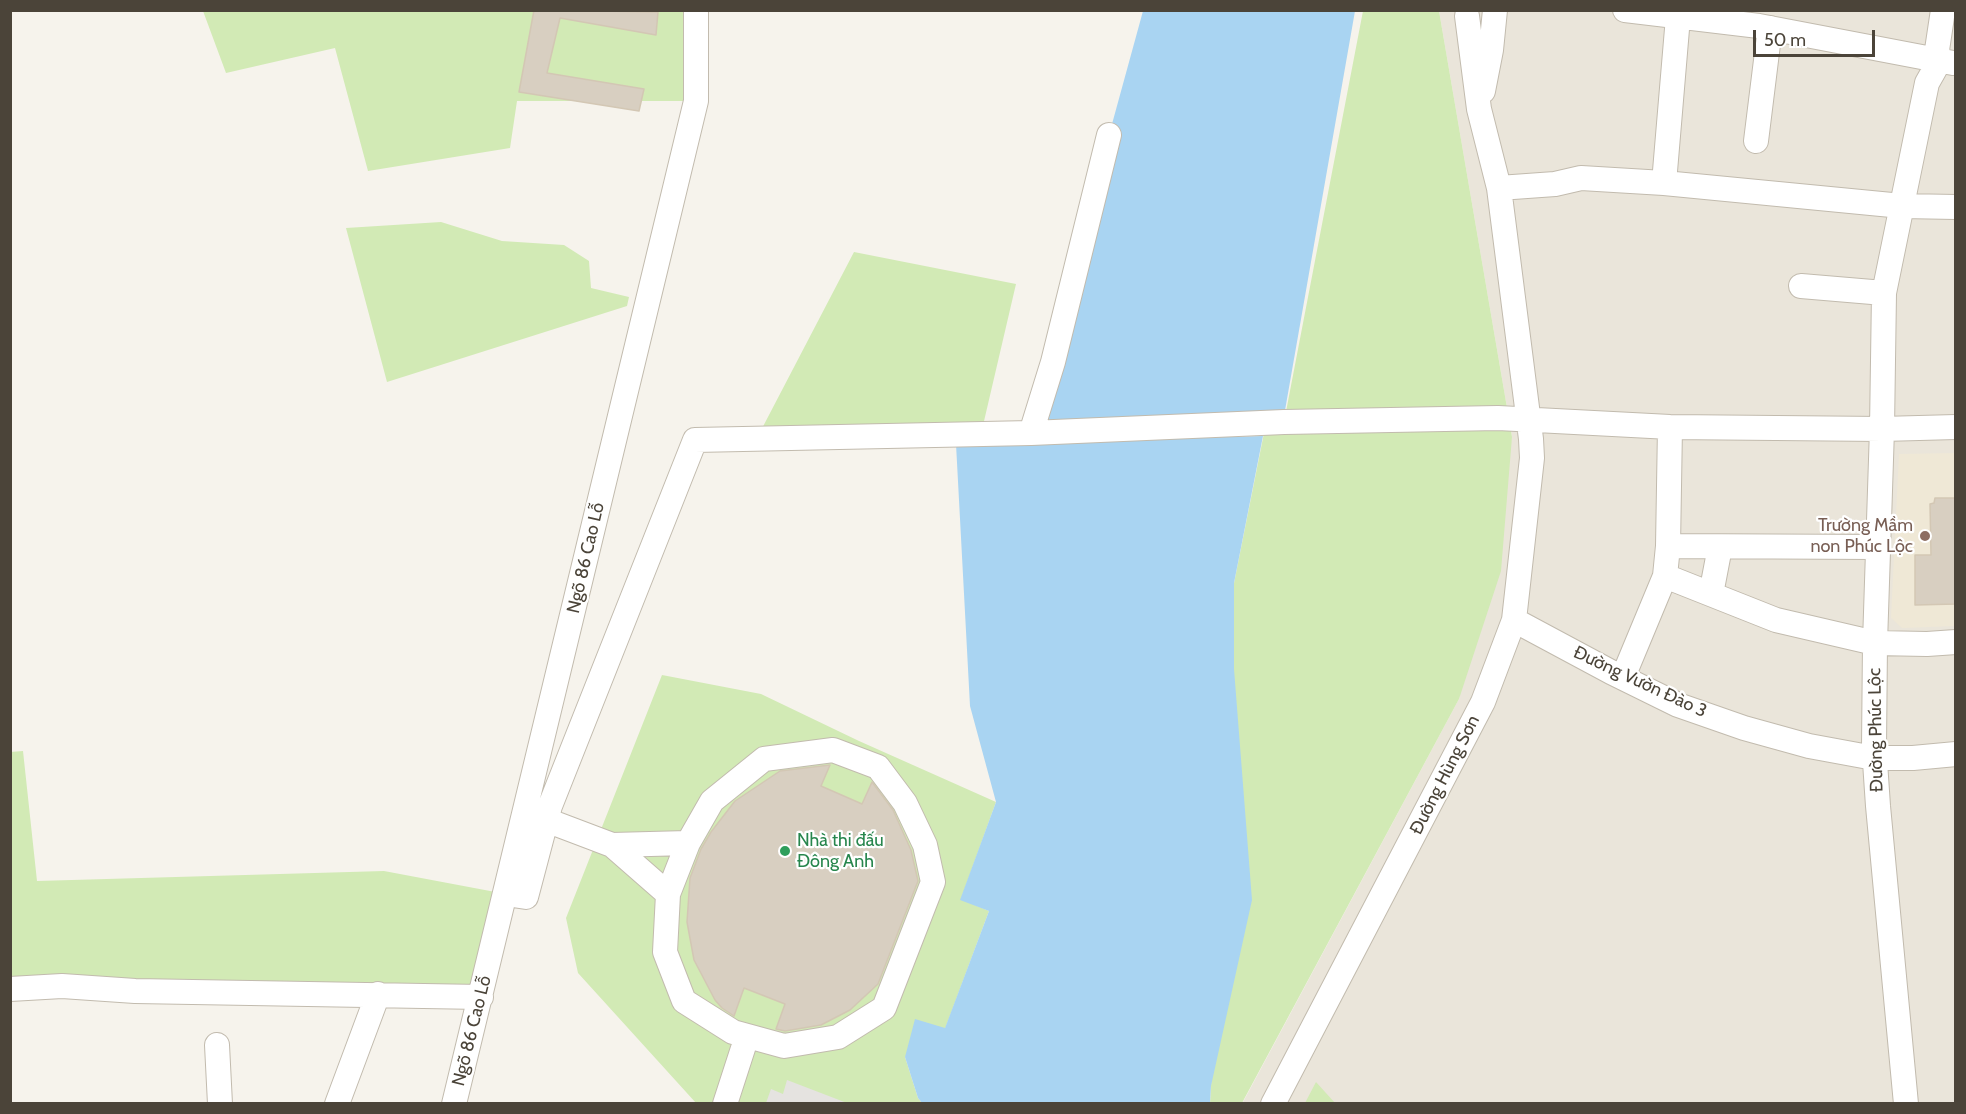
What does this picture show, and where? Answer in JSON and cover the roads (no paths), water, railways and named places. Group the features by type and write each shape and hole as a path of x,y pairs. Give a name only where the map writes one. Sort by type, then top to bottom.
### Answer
{"street":[{"name":"Ngõ 86 Cao Lỗ","path":"454,1104 696,100 696,10"},
{"path":"1479,109 1491,51 1495,10"},
{"path":"1625,10 1770,28 1948,62"},
{"path":"1943,10 1937,50 1948,62"},
{"name":"Đường Hùng Sơn","path":"1273,1104 1483,702 1514,620 1532,458 1530,421 1500,188 1479,109 1467,16"},
{"path":"1664,183 1678,17"},
{"path":"1756,141 1770,28"},
{"name":"Đường Phúc Lộc","path":"1906,1104 1875,758 1875,643 1884,293 1927,83 1948,62"},
{"path":"1031,433 1053,362 1109,135"},
{"path":"1500,188 1555,184 1581,178 1664,183 1902,206 1956,207"},
{"path":"1801,286 1884,293"},
{"path":"506,894 526,897 546,820 559,784 695,440 1031,433 1284,422 1498,418 1670,427 1882,429 1956,427"},
{"path":"1623,677 1665,576 1668,546 1670,427"},
{"path":"1668,546 1877,547"},
{"path":"1711,594 1720,547"},
{"path":"1665,576 1776,620 1875,643 1956,642"},
{"name":"Đường Vườn Đào 3","path":"1514,620 1678,705 1744,728 1809,746 1875,758 1912,758 1956,754"},
{"path":"833,750 878,767 905,803 925,845 933,882 884,1008 838,1037 784,1046 733,1032 684,1001 665,952 668,894 688,843 712,801 764,759 833,750"},
{"path":"546,820 612,845 668,894"},
{"path":"612,845 688,843"},
{"path":"10,989 62,986 135,991 481,997"},
{"path":"338,1104 378,994"},
{"path":"725,1104 747,1036"},
{"path":"217,1045 220,1104"}],"water":[{"path":"1143,11 1355,11 1284,416 1045,422 1109,135"},
{"path":"1263,436 1234,583 1234,669 1252,900 1211,1086 1210,1103 922,1103 918,1098 905,1057 915,1019 945,1028 989,911 960,900 996,802 970,706 956,444"}],"place":[{"name":"Trường Mầm non Phúc Lộc","path":"1925,536"},
{"name":"Nhà thi đấu Đông Anh","path":"785,851"}]}
